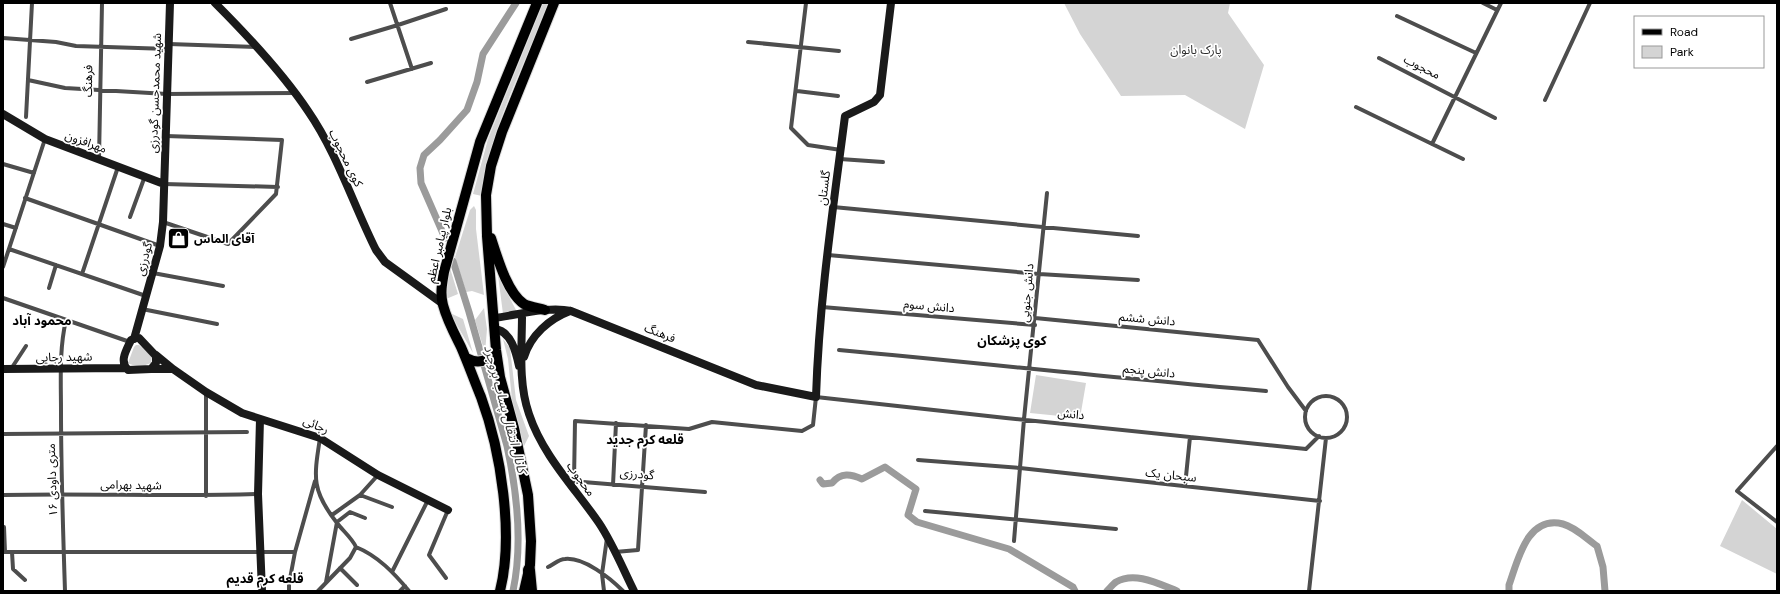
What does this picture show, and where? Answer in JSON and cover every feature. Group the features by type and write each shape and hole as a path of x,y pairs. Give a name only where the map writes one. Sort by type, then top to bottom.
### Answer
{"highway":[{"path":"529,570 531,591"}],"main road":[{"name":"بلوار پیامبر اعظم","path":"500,591 506,550 504,506 492,434 482,400 443,304 442,290 444,272 474,158 488,118 537,3"},
{"path":"524,591 529,570 531,541 525,480 500,377 496,350 486,223 486,195 488,179 496,148 554,3"},
{"path":"486,223 503,271 513,291 523,303 545,310"},
{"path":"466,358 471,361 482,362 492,356 496,350"}],"street":[{"path":"26,117 32,3"},
{"name":"فرهنگ","path":"99,159 102,3"},
{"name":"شهید محمدحسن گودرزی","path":"164,184 170,3"},
{"name":"کوی محجوب","path":"215,3 256,47 308,111 335,159 376,250 385,262 443,304"},
{"path":"224,3 229,17"},
{"path":"390,3 412,69"},
{"path":"806,3 797,91 791,128 808,145 841,150"},
{"name":"گلستان","path":"816,396 827,255 845,116 874,102 880,95 891,3"},
{"path":"1483,3 1498,10"},
{"path":"1432,144 1501,3"},
{"path":"1545,100 1590,3"},
{"path":"351,39 446,9"},
{"path":"1397,16 1476,52"},
{"path":"3,38 76,46 101,47 256,47"},
{"path":"748,42 839,51"},
{"name":"محجوب","path":"1379,58 1495,118"},
{"path":"367,82 431,63"},
{"path":"28,80 65,88 167,94 295,94"},
{"path":"797,91 838,96"},
{"path":"1356,107 1463,159"},
{"name":"مهرافزون","path":"3,114 45,139 164,184"},
{"path":"163,222 228,244 276,194 278,187 282,140 166,136"},
{"path":"3,267 45,139"},
{"path":"840,160 883,162"},
{"path":"3,164 34,173"},
{"path":"82,274 118,166"},
{"path":"130,217 145,176"},
{"path":"164,184 278,187"},
{"name":"گودرزی","path":"132,341 160,246 163,222 164,184"},
{"name":"دانش جنوبی","path":"1014,541 1024,419 1035,325 1047,193"},
{"path":"25,198 160,246"},
{"path":"834,207 1138,236"},
{"path":"3,224 16,228"},
{"path":"9,249 146,296"},
{"path":"827,255 1039,274 1138,280"},
{"path":"49,288 56,265"},
{"path":"153,273 223,286"},
{"path":"3,298 132,341"},
{"name":"دانش سوم","path":"822,307 1035,325"},
{"path":"142,309 217,324"},
{"name":"فرهنگ","path":"494,323 545,310 562,309 571,311 756,385 816,396"},
{"path":"522,376 524,357 532,338 549,323 571,311"},
{"path":"522,315 522,376"},
{"name":"دانش ششم","path":"1035,318 1258,340 1288,387 1306,411"},
{"name":"۱۶ متری داودی","path":"65,591 61,369 62,341 66,320"},
{"path":"494,323 505,333 511,342 522,376"},
{"path":"151,369 156,363 156,355 139,338 132,341 122,360 123,365 128,370 172,369"},
{"path":"7,369 26,346"},
{"name":"دانش پنجم","path":"839,350 1030,367 1154,382 1266,391"},
{"name":"رجائی","path":"156,355 172,369 206,392 242,413 320,438 378,475 448,510"},
{"name":"شهید رجایی","path":"7,369 126,368"},
{"name":"محجوب","path":"522,376 527,409 538,436 600,524 634,591"},
{"path":"206,392 206,496"},
{"path":"570,481 575,421 646,425 689,430 712,422 802,430 813,425 816,396"},
{"name":"دانش","path":"816,396 1306,449 1319,436"},
{"path":"1320,397 1334,398 1344,407 1346,421 1344,428 1339,433 1326,438 1319,436 1309,429 1306,424 1306,411 1309,405 1320,397"},
{"path":"260,419 258,494 262,591"},
{"path":"613,484 616,423"},
{"path":"615,552 638,550 646,425"},
{"path":"3,434 247,432"},
{"path":"1184,486 1190,437"},
{"path":"289,591 295,552 315,480 320,438"},
{"path":"1309,591 1326,438"},
{"path":"1777,446 1737,491 1777,522"},
{"name":"سبحان یک","path":"918,460 1020,468 1320,501"},
{"path":"332,516 360,495 378,475"},
{"path":"315,480 325,505 355,545 378,559 409,591"},
{"name":"گودرزی","path":"570,481 705,492"},
{"name":"شهید بهرامی","path":"3,495 63,493 206,496 258,494"},
{"path":"360,495 392,507"},
{"path":"392,572 428,500"},
{"path":"446,578 429,555 448,510"},
{"path":"925,511 1116,529"},
{"path":"326,582 337,522 350,512 365,518"},
{"path":"4,527 4,552 295,552"},
{"path":"604,591 602,574 607,538"},
{"path":"318,591 355,552 355,545"},
{"path":"12,552 13,569 24,580"},
{"path":"548,567 563,559 574,559 586,563 615,583 623,591"},
{"path":"340,568 357,585"},
{"path":"400,591 405,586"}],"green space":[{"path":"543,3 548,3 509,98 492,146 482,196 473,194 488,139"},
{"name":"پارک بانوان","path":"1064,3 1230,3 1228,13 1264,65 1245,129 1185,95 1121,96 1080,34"},
{"path":"474,206 476,210 476,229 484,295 472,291 466,292 455,257 470,210"},
{"path":"449,265 458,294 446,299"},
{"path":"498,275 517,312 503,314"},
{"path":"484,308 487,329 485,353 475,320"},
{"path":"450,313 463,319 473,353"},
{"path":"503,339 510,348 516,400 529,436 524,446 512,400 508,359"},
{"path":"136,345 139,345 152,356 151,363 140,366 128,363"},
{"path":"1036,375 1086,383 1080,418 1030,413"},
{"path":"1742,500 1777,529 1777,574 1720,546"}],"waterway":[{"name":"کانال انتقال پساب بروجرد","path":"445,238 421,183 420,168 424,155 440,140 467,110 477,82 483,54 516,3"},
{"name":"کانال انتقال پساب بروجرد","path":"453,261 469,312 511,464 518,518 518,555 513,591"},
{"path":"820,480 823,484 832,483 835,479 846,475 862,479 885,467 916,489 908,515 917,522 1009,549 1073,587 1075,591"},
{"path":"1509,591 1509,585 1516,564 1526,542 1532,533 1541,526 1551,523 1563,524 1572,528 1597,546 1603,567 1605,591"},
{"path":"1107,591 1116,582 1131,578 1139,578 1155,582 1177,591"}],"place":[{"name":"آقای الماس","path":"179,239"}],"district":[{"name":"محمود آباد","path":"42,320"},
{"name":"کوی پزشکان","path":"1012,340"},
{"name":"قلعه کرم جدید","path":"645,439"},
{"name":"قلعه کرم قدیم","path":"265,578"}]}
